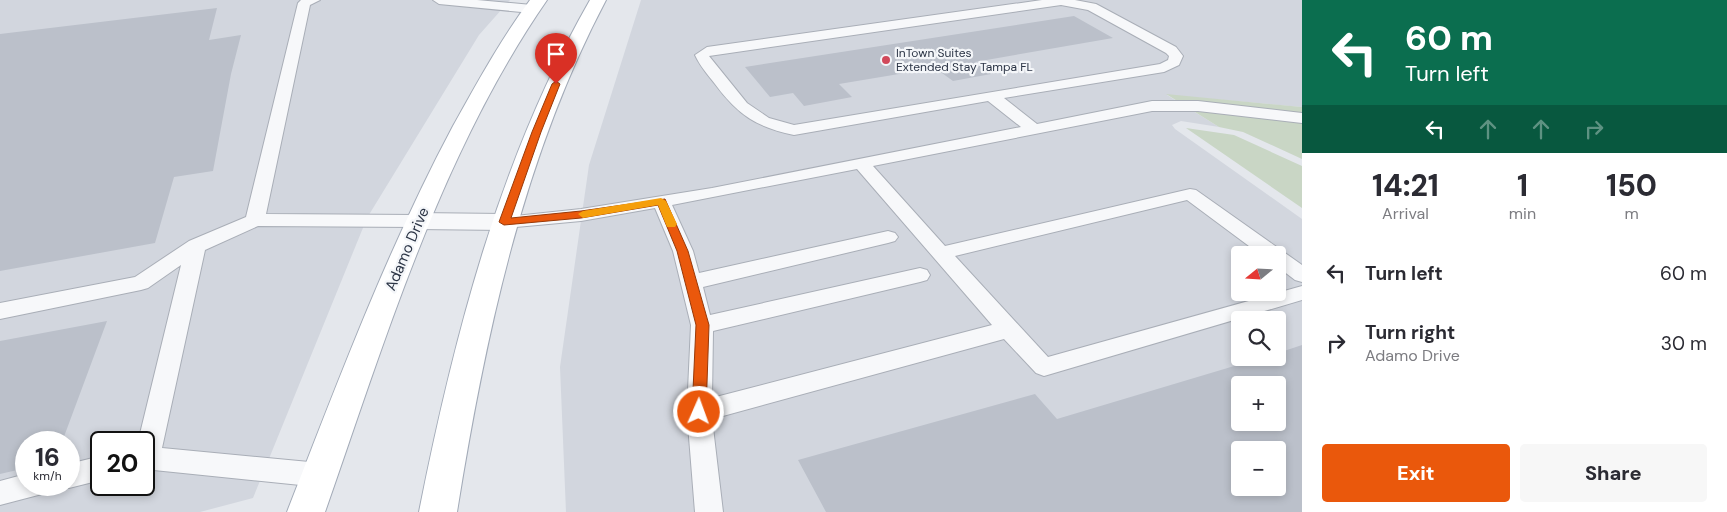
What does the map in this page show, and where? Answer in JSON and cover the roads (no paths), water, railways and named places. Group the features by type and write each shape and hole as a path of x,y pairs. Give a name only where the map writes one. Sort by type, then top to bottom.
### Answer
{"main road":[{"path":"438,512 446,462 504,222 536,132 563,68 598,0"},
{"name":"Adamo Drive","path":"306,512 368,345 418,221 461,131 497,64 535,5"}],"street":[{"path":"418,221 504,222"}],"lane":[{"path":"255,220 304,3 314,0"},
{"path":"439,0 535,5"},
{"path":"991,96 1164,68 1174,62 1176,56 1171,50 1092,7 1060,1 707,51 702,55 704,62 746,112 778,128 794,130 991,96 1034,129"},
{"path":"504,222 581,215 661,201 862,164 1152,106 1198,106 1302,118"},
{"path":"862,164 1044,367 1302,293"},
{"path":"942,253 1190,194 1262,246"},
{"path":"661,201 683,251 702,325 699,412 709,512"},
{"path":"0,311 142,283 196,246 255,220 418,221"},
{"path":"691,282 888,237"},
{"path":"152,431 196,246"},
{"path":"1286,263 1302,275"},
{"path":"702,325 920,275"},
{"path":"699,412 1008,329"},
{"path":"155,458 320,476"},
{"path":"0,493 15,489"}],"place":[{"name":"InTown Suites Extended Stay Tampa FL","path":"886,60"}]}
